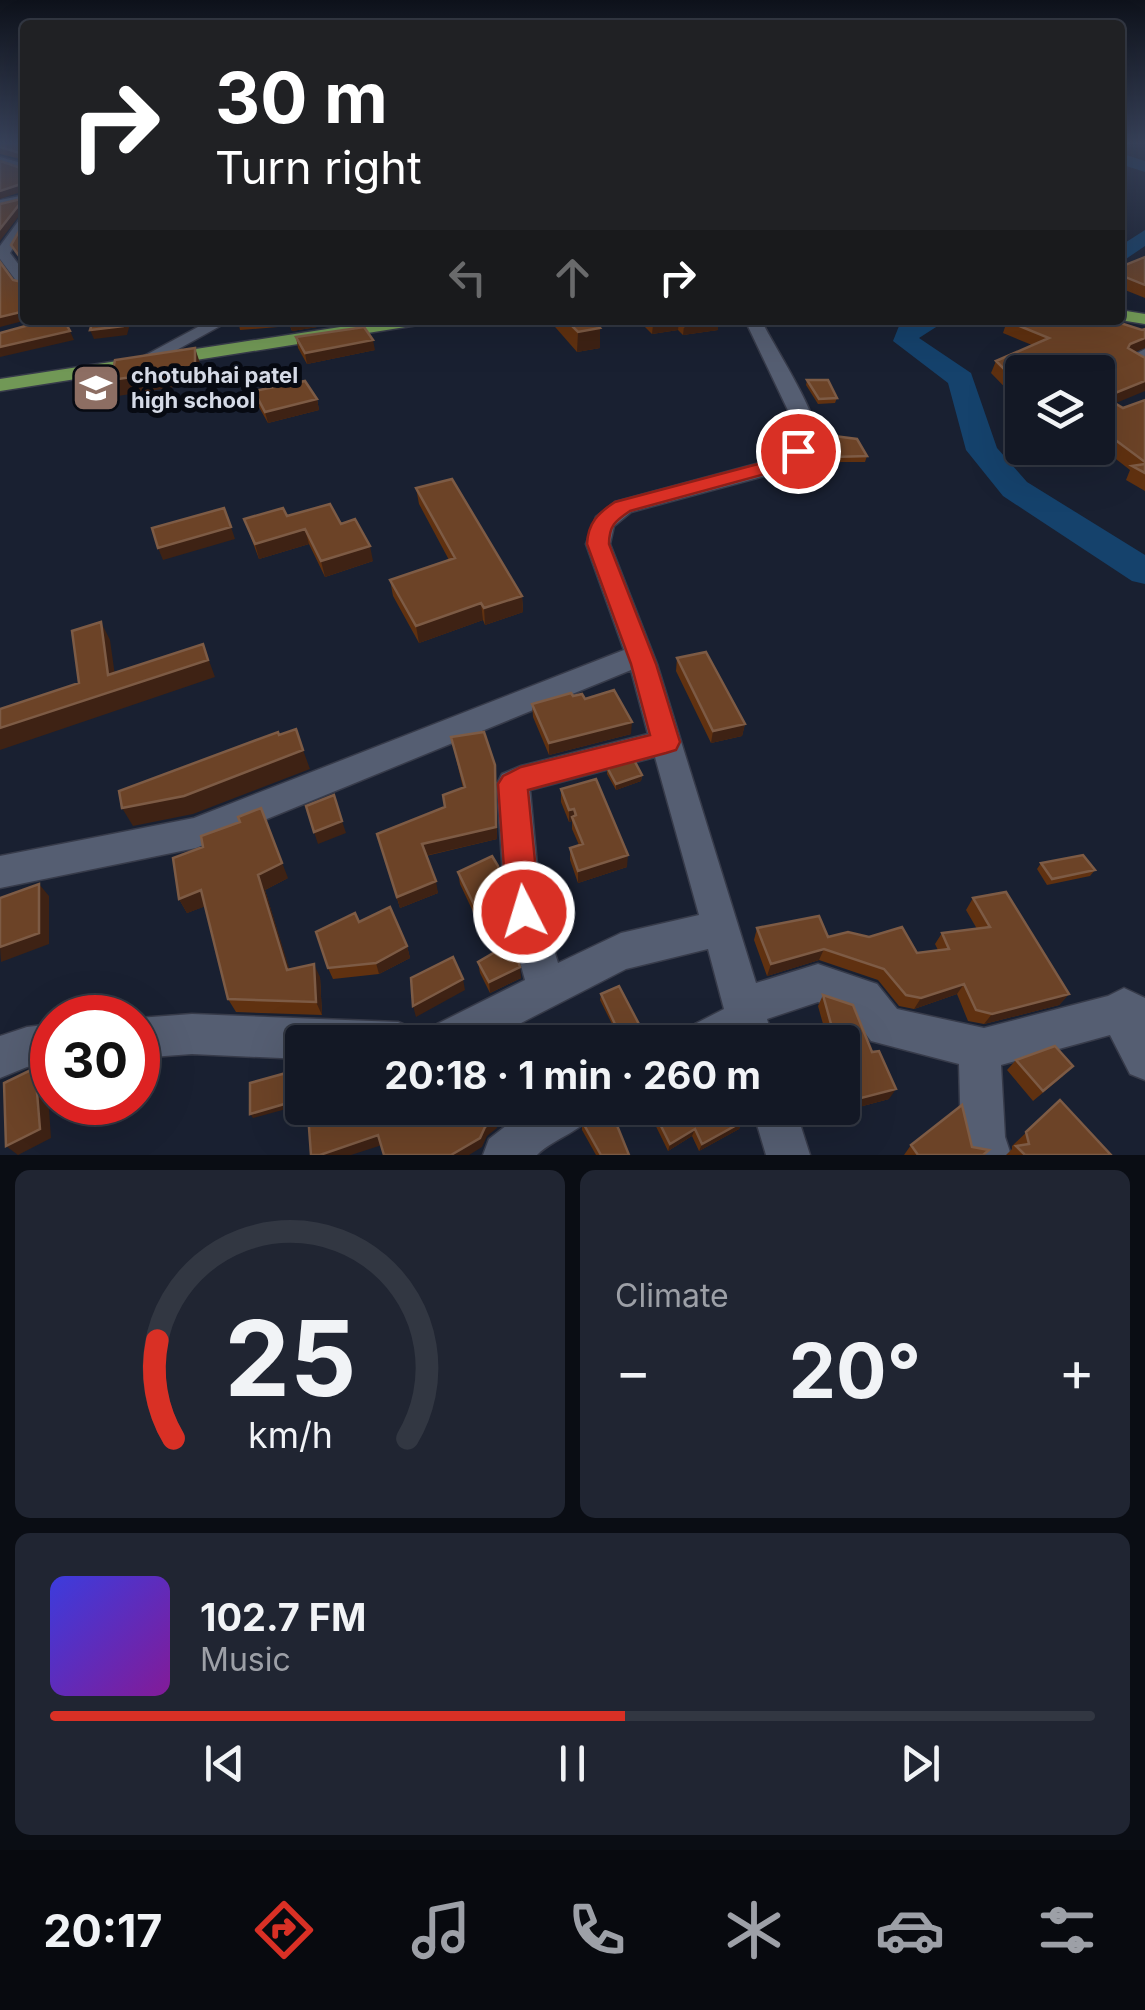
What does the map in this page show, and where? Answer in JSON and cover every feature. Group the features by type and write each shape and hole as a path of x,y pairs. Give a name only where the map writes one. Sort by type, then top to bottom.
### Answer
{"main road":[{"path":"0,385 387,325"}],"street":[{"path":"19,264 3,253 20,224"},
{"path":"138,364 214,325"},
{"path":"756,325 805,424 806,434 794,456 780,464 639,501 607,517 598,530 598,544 640,655 748,1023 818,983 864,998 884,1027 979,1048 1132,1017 1145,1059"},
{"path":"198,334 250,347"},
{"path":"1145,354 1135,360 1145,366"},
{"path":"0,872 196,833 640,655"},
{"path":"547,990 523,908 513,784 666,742"},
{"path":"477,1025 629,949 720,928"},
{"path":"160,1036 285,1038"},
{"path":"0,1057 30,1047"},
{"path":"979,1048 988,1155"},
{"path":"505,1155 540,1125"},
{"path":"779,1125 788,1155"}],"building":[{"path":"20,199 0,229 0,204"},
{"path":"20,230 20,257 11,245"},
{"path":"1145,257 1145,285 1125,277 1125,265"},
{"path":"0,262 13,280 20,282 20,312 0,317"},
{"path":"29,325 67,325 70,331 0,347 0,333"},
{"path":"92,325 123,325 123,326 90,330"},
{"path":"571,325 600,328 578,332"},
{"path":"1017,325 1125,325 1145,329 1145,338 1128,348 1145,358 1145,381 1115,393 1115,355 1010,355 1049,338"},
{"path":"364,327 373,340 305,353 296,337"},
{"path":"195,348 195,368 111,380 115,360"},
{"path":"807,380 828,380 837,398 819,399"},
{"path":"305,381 317,399 265,412 254,391"},
{"path":"1145,400 1145,462 1115,440 1115,403 1123,408"},
{"path":"834,436 857,439 867,456 833,457"},
{"path":"452,479 522,596 484,608 481,603 416,626 390,580 455,558 416,488"},
{"path":"330,504 341,524 355,519 370,546 321,561 305,529 255,544 244,519 283,508 287,516"},
{"path":"224,508 231,527 158,548 152,528"},
{"path":"101,622 108,675 203,644 208,660 0,728 0,709 79,683 72,631"},
{"path":"706,652 745,724 713,731 677,658"},
{"path":"614,690 632,722 549,743 532,704 571,693 582,694 585,699"},
{"path":"296,729 303,750 184,796 122,808 119,791 278,732 279,735"},
{"path":"484,732 495,765 496,827 422,844 436,881 397,897 377,834 445,807 443,795 465,787 451,737"},
{"path":"634,760 642,775 616,784 607,767"},
{"path":"596,779 628,855 578,871 570,848 583,844 572,817 576,815 574,809 569,810 561,789"},
{"path":"334,795 342,821 314,832 306,806"},
{"path":"261,808 282,863 258,875 287,970 314,964 316,1002 228,999 201,890 179,899 173,858 203,847 201,836 240,822 238,817"},
{"path":"1083,855 1095,870 1052,879 1041,863"},
{"path":"492,856 498,866 504,912 483,923 458,872"},
{"path":"39,884 39,933 0,947 0,898"},
{"path":"1006,892 1069,994 992,1014 976,1010 964,984 921,998 906,995 884,969 824,949 771,964 757,928 819,916 828,937 848,932 869,937 902,927 917,953 949,949 942,933 990,927 973,898"},
{"path":"390,907 407,946 376,963 328,968 316,932 355,913 359,922"},
{"path":"512,942 520,967 489,982 478,962"},
{"path":"453,957 463,979 413,1006 411,978"},
{"path":"619,986 639,1025 615,1025 601,994"},
{"path":"823,995 853,1005 872,1052 879,1051 896,1089 860,1098 860,1025 831,1025"},
{"path":"1055,1046 1073,1066 1043,1091 1016,1060"},
{"path":"30,1070 30,1125 40,1125 40,1129 6,1146 4,1083"},
{"path":"285,1073 285,1104 250,1114 250,1083"},
{"path":"1060,1100 1111,1155 1025,1155 1016,1146 1029,1144 1026,1132"},
{"path":"962,1105 972,1147 989,1150 983,1155 918,1155 911,1145"},
{"path":"309,1125 488,1125 480,1138 451,1155 384,1155 378,1135 311,1155"},
{"path":"584,1125 617,1125 629,1155 601,1155"},
{"path":"660,1125 737,1125 702,1144 695,1129 670,1144"}],"waterway":[{"path":"1125,253 1145,236"},
{"path":"923,325 908,331 906,341 961,379 982,450 1015,489 1145,572"}],"place":[{"name":"chotubhai patel high school","path":"96,388"}],"route":[{"path":"524,912 513,784 666,742 643,664 598,544 598,530 607,517 622,507 780,464 798,451"}]}
